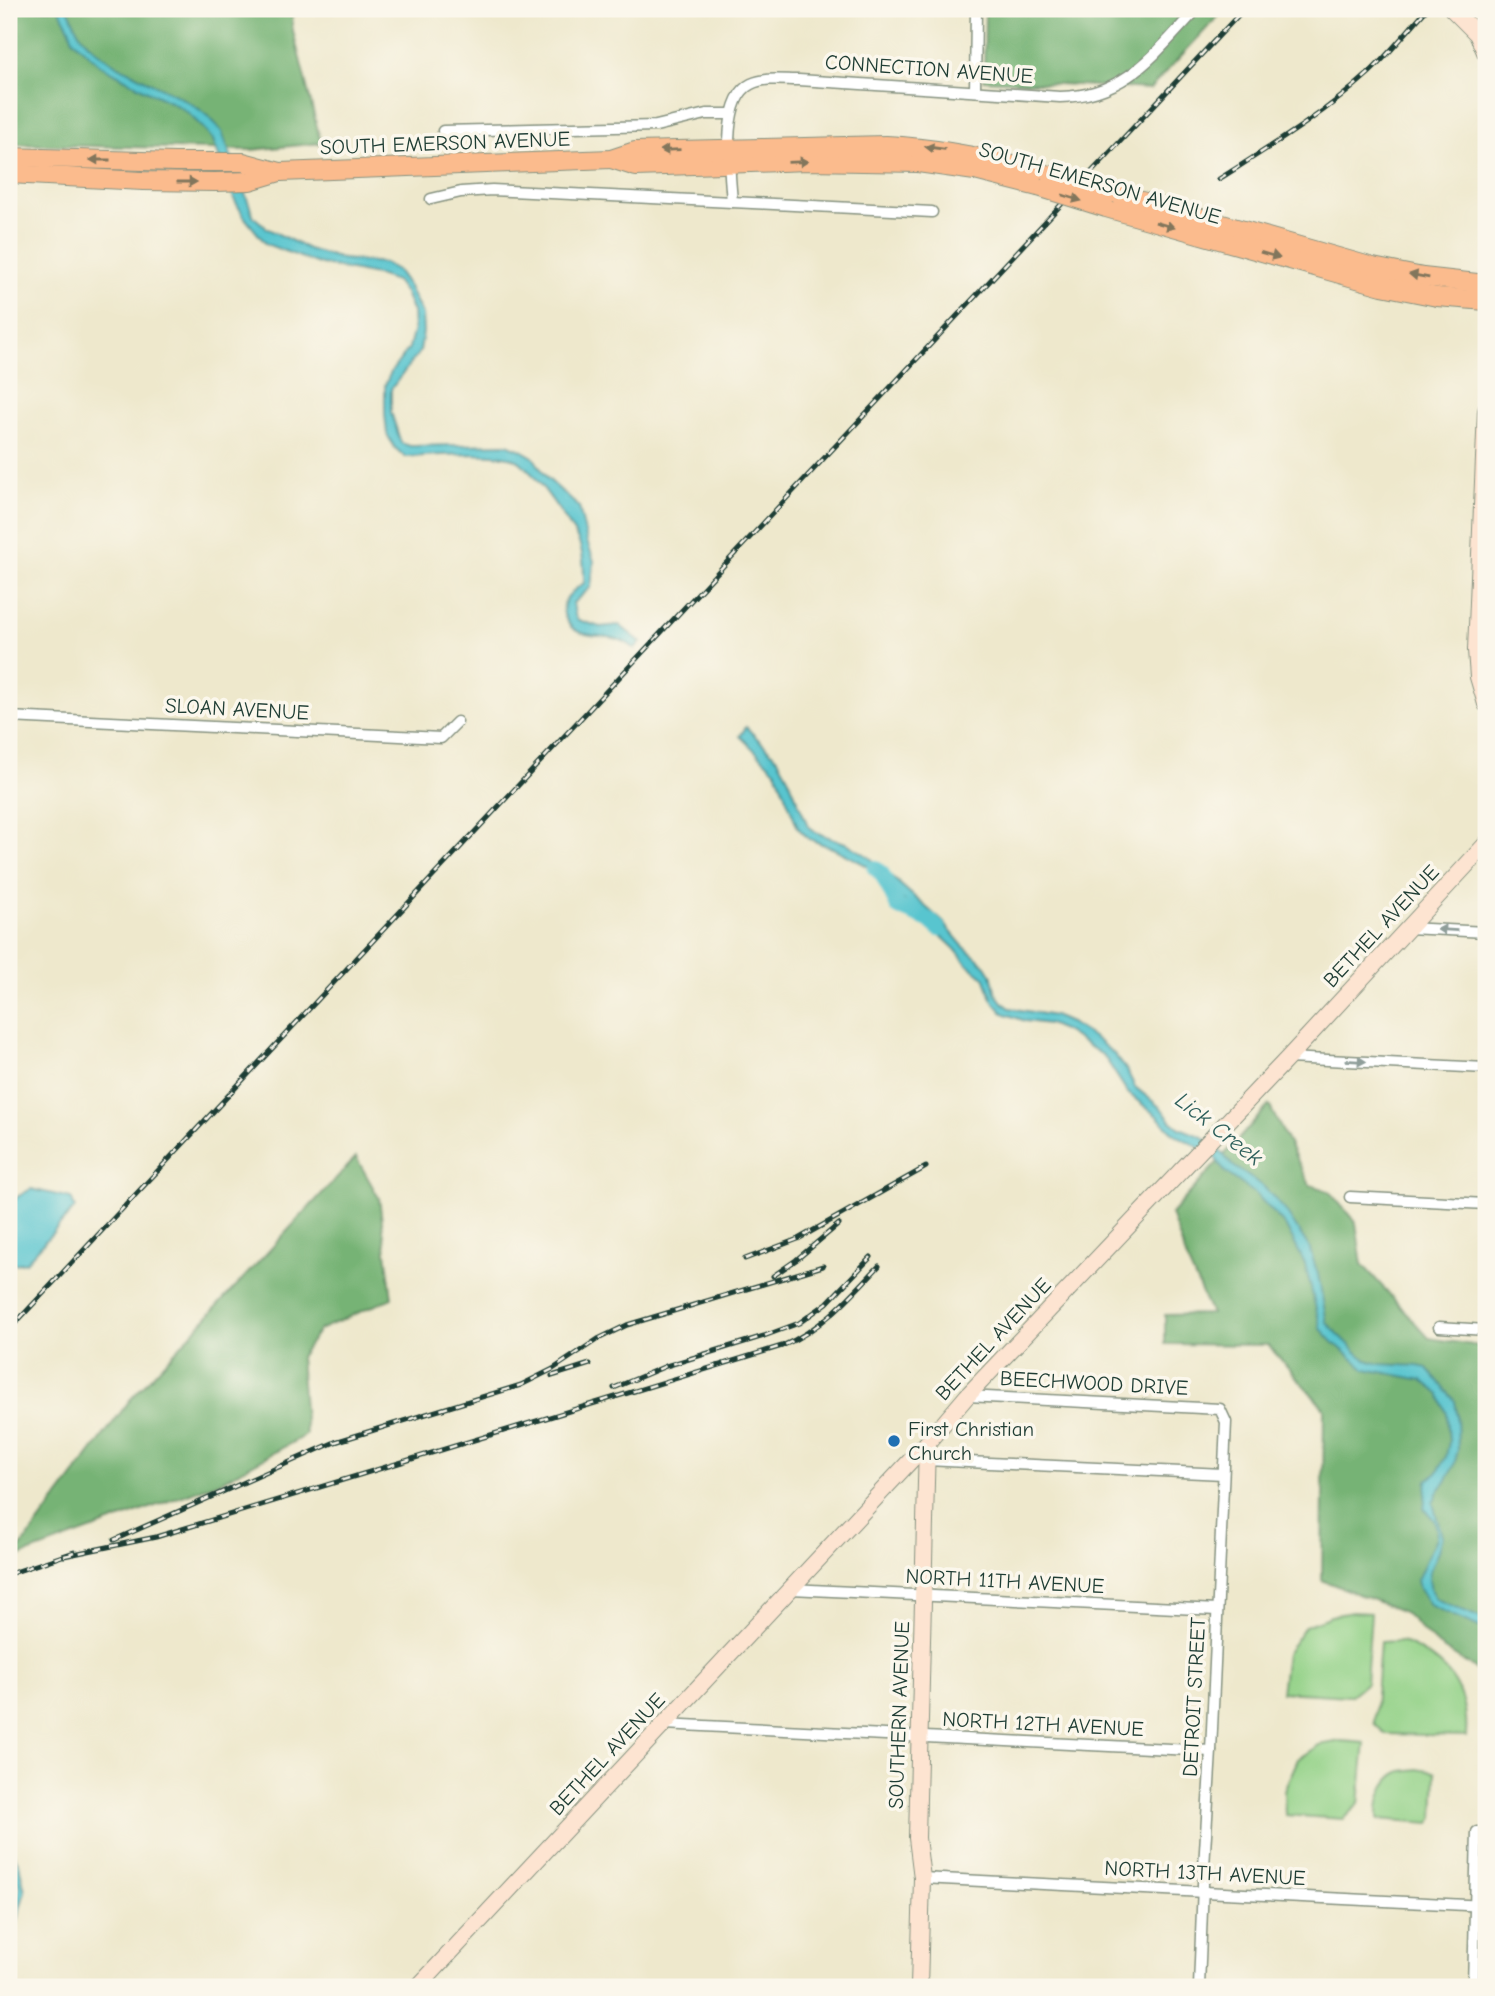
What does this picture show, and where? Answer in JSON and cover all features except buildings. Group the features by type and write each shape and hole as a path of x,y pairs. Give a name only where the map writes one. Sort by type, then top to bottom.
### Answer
{"main road":[{"name":"SOUTH EMERSON AVENUE","path":"9,174 151,181 250,181 280,172 611,159 636,167 863,145 923,147 984,157 1044,181 1112,201 1142,201 1396,272 1486,284"},
{"name":"SOUTH EMERSON AVENUE","path":"9,157 243,162 280,172"},
{"name":"SOUTH EMERSON AVENUE","path":"1112,201 1124,214 1382,286 1437,297 1486,301"}],"street":[{"path":"975,91 976,9"},
{"name":"CONNECTION AVENUE","path":"731,114 734,102 744,88 762,80 1080,96 1105,90 1130,77 1197,9"},
{"path":"1452,9 1477,34 1486,54"},
{"name":"SOUTH EMERSON AVENUE","path":"443,131 656,126 706,114 731,114"},
{"path":"731,114 732,202"},
{"path":"431,199 461,192 492,190 932,212"},
{"path":"1486,410 1476,650 1478,677 1486,704"},
{"name":"SLOAN AVENUE","path":"9,717 442,738 457,722"},
{"name":"BETHEL AVENUE","path":"418,1987 791,1589 927,1452 967,1396 1288,1058 1486,844"},
{"path":"1408,928 1486,932"},
{"path":"1288,1058 1486,1068"},
{"path":"1350,1197 1486,1204"},
{"path":"1439,1327 1486,1330"},
{"name":"BEECHWOOD DRIVE","path":"967,1396 1220,1409"},
{"name":"DETROIT STREET","path":"1199,1987 1226,1422 1220,1409"},
{"path":"927,1452 1223,1474"},
{"name":"SOUTHERN AVENUE","path":"919,1987 922,1878 917,1838 927,1452"},
{"name":"NORTH 11TH AVENUE","path":"791,1589 1217,1610"},
{"name":"NORTH 12TH AVENUE","path":"663,1724 1211,1751"},
{"path":"1473,1987 1481,1905 1477,1832 1486,1832"},
{"name":"NORTH 13TH AVENUE","path":"922,1878 1481,1905"}],"green space":[{"path":"9,9 293,9 292,27 321,143 251,150 9,144"},
{"path":"985,9 1225,9 1150,89 984,80"},
{"path":"1269,1105 1310,1185 1329,1191 1356,1223 1362,1264 1429,1338 1486,1347 1486,1673 1480,1672 1435,1643 1404,1612 1322,1580 1324,1408 1268,1345 1165,1344 1165,1315 1211,1314 1189,1265 1171,1214"},
{"path":"356,1157 379,1198 392,1298 319,1330 300,1357 306,1435 220,1482 12,1559 130,1400"},
{"path":"1352,1612 1371,1613 1366,1683 1350,1696 1281,1692 1286,1654 1305,1626 1331,1616"},
{"path":"1401,1641 1430,1657 1451,1677 1464,1703 1466,1736 1385,1734 1374,1723 1380,1642"},
{"path":"1341,1741 1365,1743 1359,1804 1343,1819 1285,1815 1284,1791 1298,1759 1319,1745"},
{"path":"1417,1769 1436,1772 1434,1818 1430,1823 1378,1819 1378,1806 1388,1781 1399,1772"}],"water":[{"path":"59,9 68,9 80,35 98,52 193,105 209,117 222,132 254,217 268,229 308,249 342,259 384,263 397,270 422,314 423,332 420,351 391,389 391,412 401,443 410,446 507,444 533,457 547,478 579,507 594,561 591,587 573,603 575,615 578,620 600,627 619,625 641,642 635,649 615,638 579,632 567,622 564,603 570,594 584,583 580,545 552,500 523,465 517,460 495,455 405,457 394,447 387,434 385,385 409,348 414,329 413,312 405,293 396,281 316,263 266,244 234,199 213,140 204,129 176,105 100,65 73,40"},
{"name":"Lick Creek","path":"746,727 778,759 808,826 817,833 848,844 869,857 943,922 962,945 986,966 996,994 1002,1002 1010,1008 1054,1016 1096,1039 1114,1054 1135,1087 1161,1108 1171,1121 1180,1128 1203,1137 1232,1165 1264,1187 1285,1210 1309,1247 1318,1274 1327,1323 1359,1354 1380,1364 1427,1368 1455,1401 1458,1450 1446,1482 1433,1503 1442,1536 1429,1580 1436,1599 1486,1620 1486,1630 1431,1606 1419,1589 1417,1580 1436,1538 1437,1529 1434,1520 1424,1508 1427,1480 1437,1473 1446,1457 1449,1442 1447,1414 1439,1394 1422,1380 1365,1369 1332,1341 1321,1329 1305,1264 1285,1225 1257,1195 1225,1172 1214,1156 1173,1133 1128,1093 1104,1056 1049,1024 1025,1021 1003,1013 993,1001 984,977 968,965 955,949 866,865 809,839 798,828 776,771 740,736"},
{"path":"31,1189 71,1198 75,1208 26,1262 9,1265 9,1206 17,1197"},
{"path":"9,1849 19,1864 25,1891 12,1937 17,1987 12,1987 9,1924 19,1887 9,1858"}],"waterway":[{"name":"Lick Creek","path":"875,868 882,874 898,907 929,920 939,929"}],"railway":[{"path":"9,1330 1244,9"},
{"path":"1219,179 1333,103 1369,73 1427,9"},
{"path":"745,1259 798,1239 926,1167"},
{"path":"773,1276 839,1224"},
{"path":"614,1388 666,1366 799,1323 827,1303 871,1257"},
{"path":"114,1540 335,1442 521,1385 553,1369 598,1339 627,1325 823,1266"},
{"path":"64,1556 156,1537 782,1346 822,1322 879,1266"},
{"path":"552,1376 590,1364"},
{"path":"9,1574 74,1552"}],"place":[{"name":"First Christian Church","path":"894,1441"}]}
